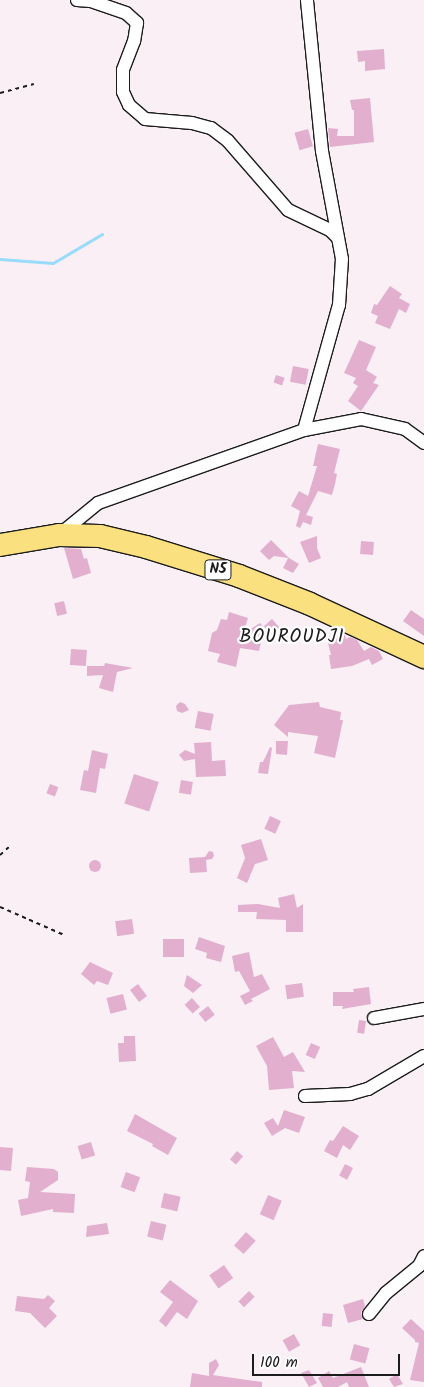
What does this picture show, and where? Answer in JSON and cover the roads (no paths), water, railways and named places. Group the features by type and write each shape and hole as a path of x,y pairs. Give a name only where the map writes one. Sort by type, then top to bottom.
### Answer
{"highway":[{"name":"N5","path":"0,544 59,535 100,536 146,547 239,576 310,604 424,657"}],"street":[{"path":"77,0 91,1 126,13 137,23 134,41 123,70 123,92 128,105 145,119 192,123 211,128 228,140 288,210 330,230 338,238"},
{"path":"304,430 339,305 342,259 322,151 308,0"},
{"path":"59,535 98,504 304,430 361,419 405,428 424,443"},
{"path":"374,1018 424,1009"},
{"path":"305,1096 350,1094 368,1089 424,1056"},
{"path":"369,1314 386,1293 419,1266 424,1256"}],"waterway":[{"path":"0,259 53,263 102,234"}],"district":[{"name":"BOUROUDJI","path":"292,638"}]}
